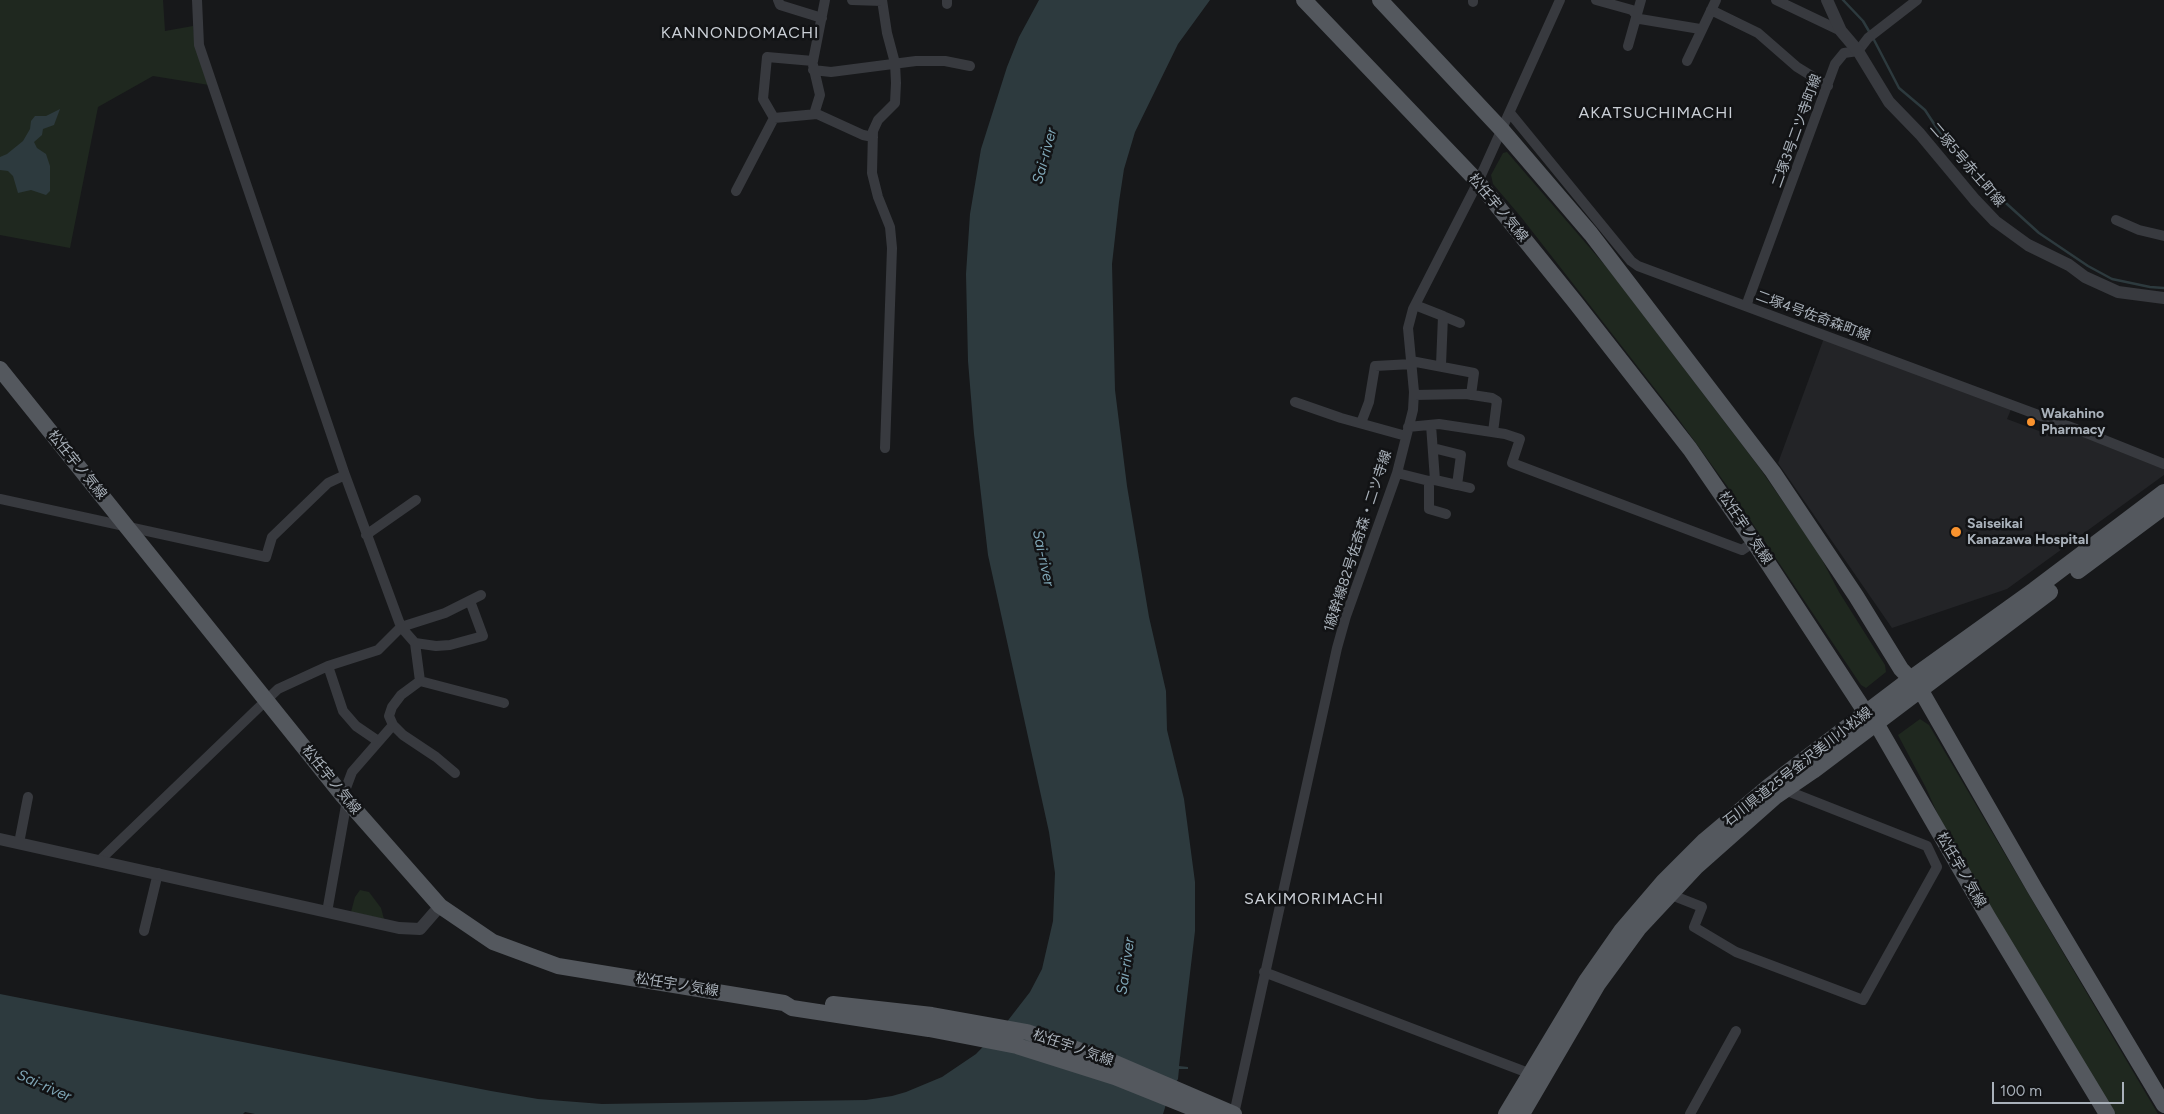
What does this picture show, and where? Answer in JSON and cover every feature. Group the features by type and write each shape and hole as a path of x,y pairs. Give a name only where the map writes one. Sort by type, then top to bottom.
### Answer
{"main road":[{"name":"松任宇ノ気線","path":"1304,0 1478,182 1576,302 1690,449 1871,718 2107,1114"},
{"path":"1380,0 1502,130 1620,271 1772,472 1915,684 2164,1105"},
{"name":"松任宇ノ気線","path":"0,370 345,798 440,906 492,942 558,966 784,1003 793,999 934,1022 995,1025 1044,1037 1105,1058 1189,1100 1234,1114"},
{"name":"石川県道25号金沢美川小松線","path":"1522,1114 1598,984 1639,928 1669,894 1744,823 1871,718 2164,492"},
{"name":"石川県道25号金沢美川小松線","path":"1915,684 2164,507"},
{"name":"石川県道25号金沢美川小松線","path":"1506,1114 1597,964 1621,931 1663,882 1705,840 1750,802 1871,718"},
{"name":"松任宇ノ気線","path":"1189,1100 1207,1114"}],"street":[{"path":"197,0 199,46 366,535 401,627 415,643 420,681"},
{"path":"778,0 780,5 822,18"},
{"path":"817,114 820,95 813,65 825,0"},
{"path":"852,0 882,1 887,33 895,63 895,103 878,120 873,132 872,173 878,198 890,227 892,248 885,448"},
{"name":"1級幹線82号佐奇森・二ツ寺線","path":"1234,1114 1337,648 1349,607 1398,473 1414,395 1408,328 1415,305 1478,182 1560,0"},
{"path":"1596,0 1632,10 1640,19 1700,30"},
{"path":"1628,46 1641,0"},
{"path":"1687,61 1700,30 1716,0"},
{"path":"1776,0 1841,31"},
{"name":"二塚5号赤土町線","path":"1827,0 1841,31 1858,51 1889,102 1920,134 1995,221 2028,245 2068,265 2085,277 2118,292 2164,298"},
{"name":"二塚3号二ツ寺町線","path":"1746,306 1835,64 1844,53 1858,51 1868,38 1917,0"},
{"path":"1710,10 1758,33 1797,67 1828,86"},
{"path":"774,118 763,99 767,57 813,65 831,72 895,63 945,61 970,66"},
{"name":"二塚4号佐奇森町線","path":"1510,113 1631,261 1638,266 2084,432 2164,464"},
{"path":"774,118 817,114 863,135 873,137"},
{"path":"736,191 774,118"},
{"path":"2116,220 2139,230 2164,236"},
{"path":"1620,271 1638,266"},
{"path":"1415,305 1460,323"},
{"path":"1441,365 1443,316"},
{"path":"1361,423 1369,402 1375,366 1411,363 1441,365 1474,372 1471,395"},
{"path":"1414,395 1471,395 1492,398 1497,401 1493,432"},
{"path":"1296,402 1341,418 1407,431 1431,425 1446,425 1493,432 1520,439 1512,463 1742,550 1754,542"},
{"path":"1431,425 1432,480 1429,508 1446,514"},
{"path":"1432,448 1461,455 1457,485"},
{"path":"1398,473 1470,488"},
{"path":"0,499 266,557 272,537 328,483 345,475"},
{"path":"366,535 416,500"},
{"path":"100,860 278,689 328,666 378,650 401,627 445,613 482,595"},
{"path":"415,643 450,646 483,636 470,601"},
{"path":"328,666 343,711 356,726 378,741"},
{"path":"420,681 504,703"},
{"path":"420,681 401,695 392,707 389,716 393,725 403,735 436,757 454,773"},
{"path":"327,912 345,798 352,772 393,725"},
{"path":"1669,894 1702,907 1694,927 1736,952 1863,1000 1937,867 1927,846 1785,790"},
{"path":"19,843 28,797"},
{"path":"0,839 399,928 420,929 440,906"},
{"path":"144,931 158,873"},
{"path":"1264,972 1531,1074"},
{"path":"1690,1114 1736,1030"}],"shaded area":[{"path":"0,0 163,0 165,31 193,26 195,42 209,85 153,76 98,107 70,248 0,235"},
{"path":"1507,152 1609,270 1759,467 1819,554 1839,592 1885,665 1886,672 1866,688 1861,685 1730,490 1677,417 1521,217 1493,184 1491,175 1503,153"},
{"name":"Saiseikai Kanazawa Hospital","path":"1824,338 2012,407 2007,419 2047,434 2052,422 2164,466 2164,475 2007,589 1892,628 1778,463"},
{"path":"1920,719 1929,725 2158,1114 2115,1114 2061,1026 1943,826 1926,788 1898,735"},
{"path":"360,890 369,892 381,908 384,919 351,912 355,897"}],"water":[{"name":"Sai-river","path":"1039,0 1210,0 1178,44 1135,132 1124,169 1112,264 1115,390 1127,486 1149,617 1166,691 1167,730 1184,799 1195,882 1195,931 1179,1066 1188,1067 1188,1069 1179,1069 1178,1079 1170,1092 1163,1114 255,1114 245,1112 243,1114 0,1114 0,994 491,1091 538,1099 602,1104 866,1100 892,1096 942,1077 976,1054 1006,1023 1030,992 1042,969 1053,921 1055,873 1049,832 988,555 974,434 968,361 966,274 970,214 981,149 1007,67 1019,37"},
{"path":"60,109 54,125 43,129 42,135 34,142 37,148 46,154 50,166 50,191 46,195 31,190 18,193 13,176 8,171 0,170 0,157 7,154 23,141 35,116 46,116"}],"waterway":[{"path":"1843,0 1863,21 1870,33"},
{"path":"1873,38 1899,88 1925,110 1942,136 1976,176 2039,233 2088,266 2112,279 2164,288"}],"place":[{"name":"Wakahino Pharmacy","path":"2031,422"},
{"name":"Saiseikai Kanazawa Hospital","path":"1956,532"}],"district":[{"name":"KANNONDOMACHI","path":"740,33"},
{"name":"AKATSUCHIMACHI","path":"1656,113"},
{"name":"SAKIMORIMACHI","path":"1314,899"}]}
